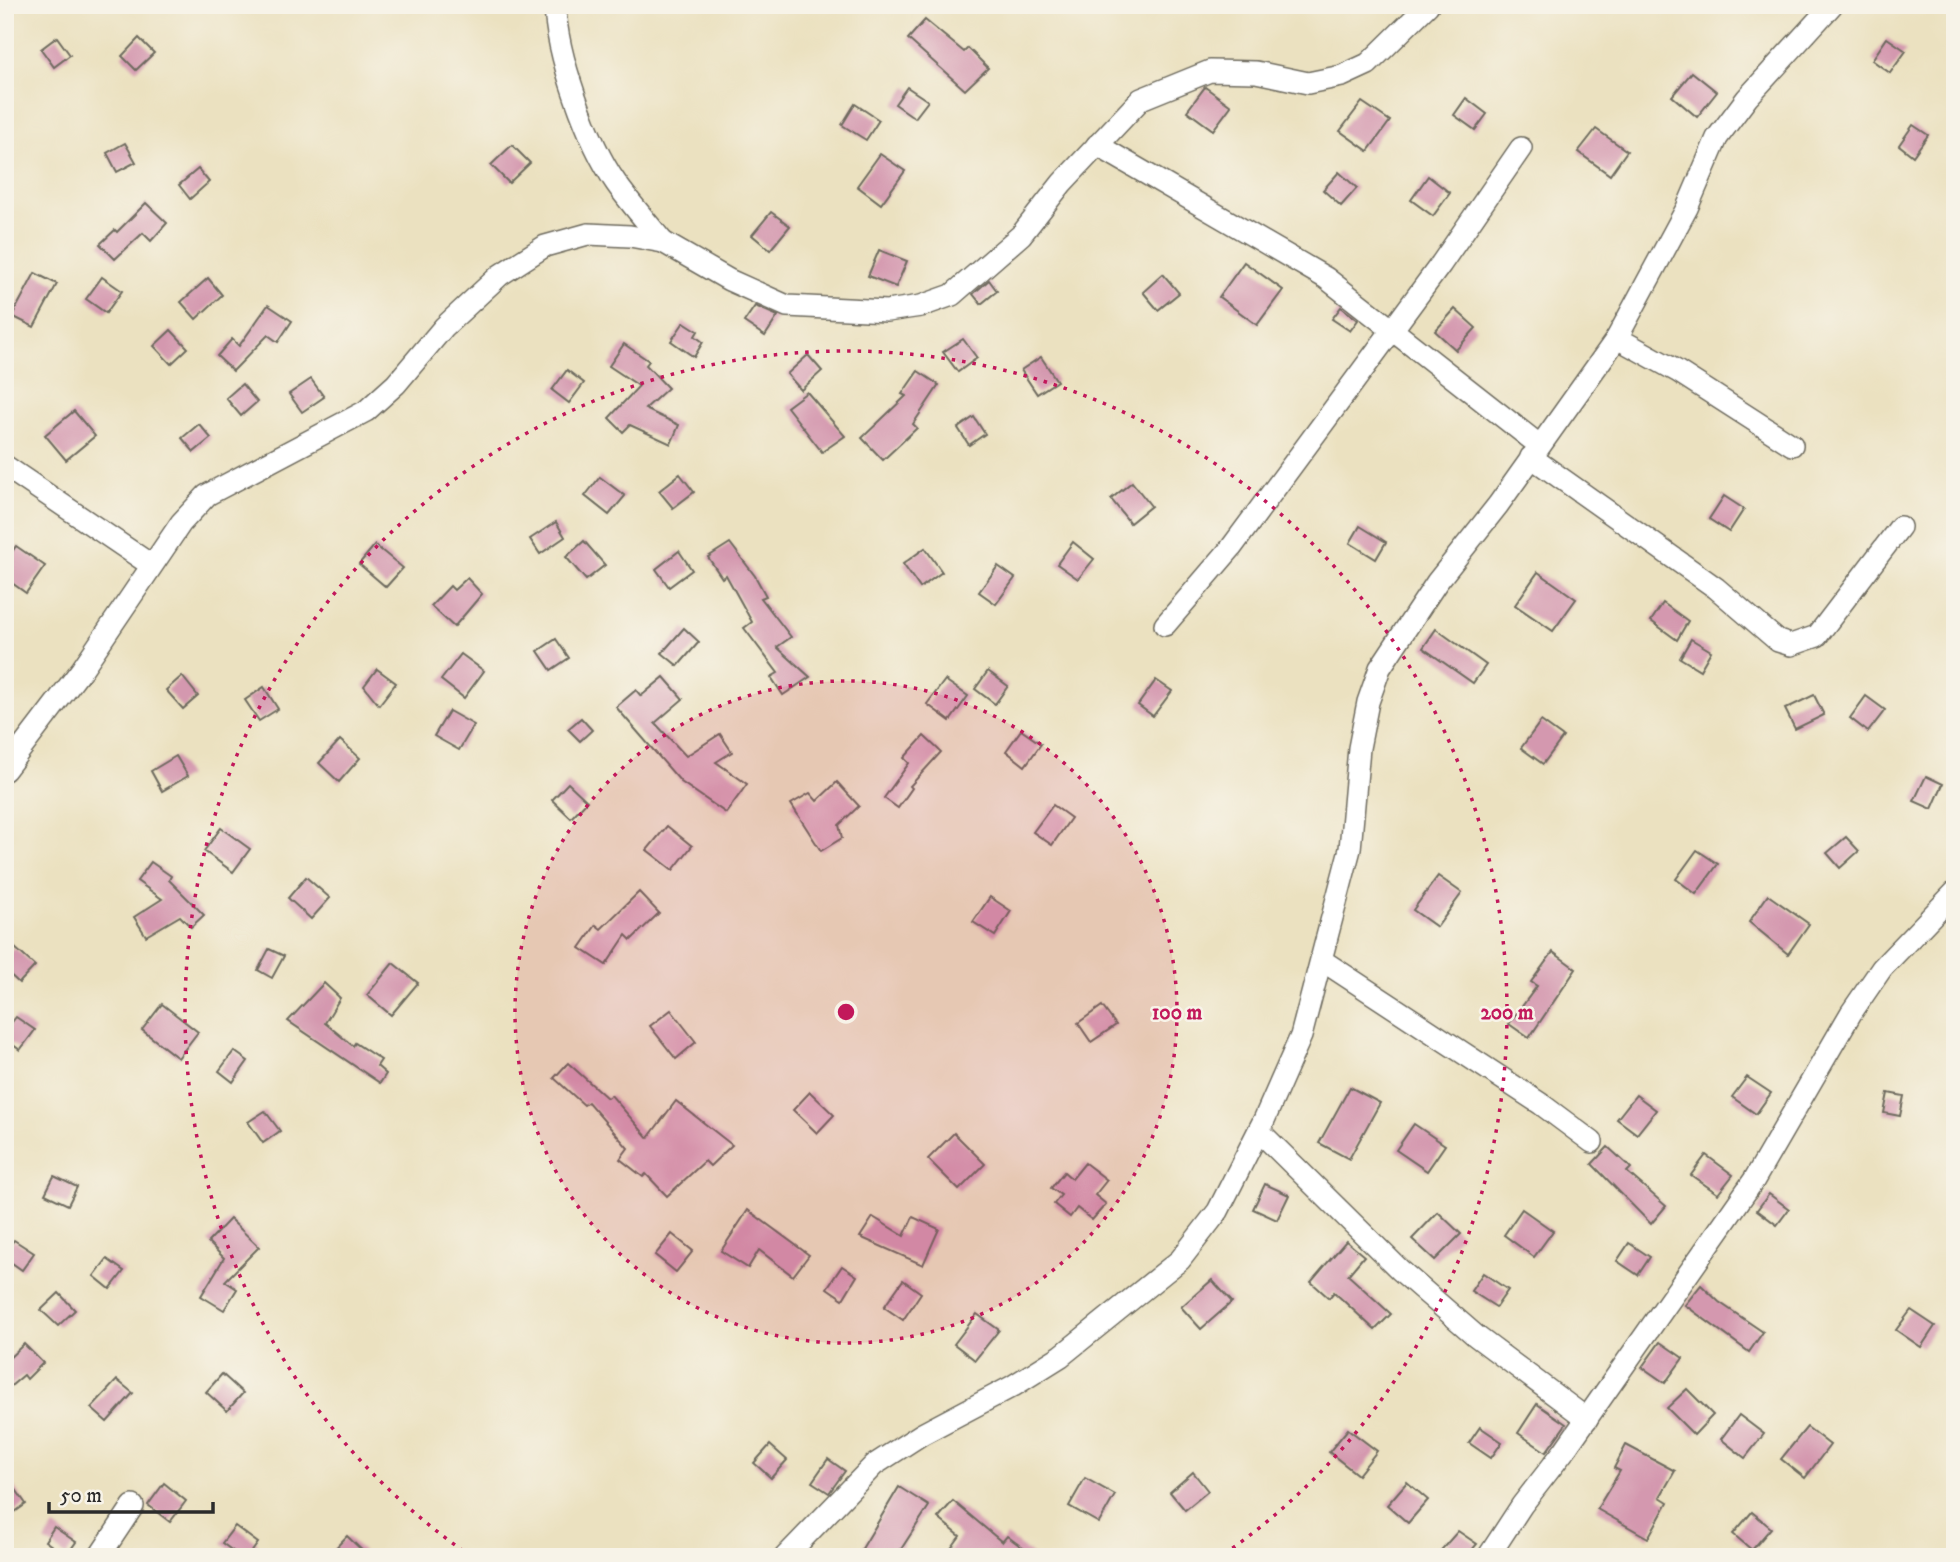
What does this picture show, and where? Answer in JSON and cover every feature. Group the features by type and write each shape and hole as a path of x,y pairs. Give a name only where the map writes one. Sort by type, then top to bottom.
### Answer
{"street":[{"path":"555,5 555,22 575,99 614,180 663,242"},
{"path":"5,770 82,669 151,565 207,495 366,411 396,384 444,327 500,275 545,246 587,234 630,236 663,242 729,280 787,306 887,311 921,306 952,295 1021,236 1062,183 1141,99 1210,71 1256,72 1308,83 1342,76 1368,64 1428,5"},
{"path":"785,1557 874,1465 922,1434 1013,1386 1061,1356 1180,1260 1218,1211 1259,1131 1301,1036 1323,961 1350,849 1359,748 1368,702 1380,668 1437,582 1498,505 1616,338 1687,208 1717,138 1747,98 1832,5"},
{"path":"1097,145 1326,278 1393,328 1535,451 1716,588 1778,641 1791,645 1817,636 1900,527"},
{"path":"1165,625 1231,548 1479,212 1521,148"},
{"path":"1616,338 1677,371 1792,445"},
{"path":"5,466 151,565"},
{"path":"1488,1557 1522,1505 1587,1419 1754,1181 1851,1013 1882,968 1955,892"},
{"path":"1323,961 1541,1104 1592,1142"},
{"path":"1259,1131 1400,1270 1476,1336 1587,1419"},
{"path":"99,1557 133,1506"}],"building":[{"path":"925,20 964,52 968,48 988,68 965,90 908,39"},
{"path":"57,37 70,55 54,67 41,49"},
{"path":"139,38 154,53 136,70 122,56"},
{"path":"1887,38 1906,51 1890,73 1872,60"},
{"path":"1692,72 1717,92 1697,117 1672,96"},
{"path":"907,87 928,101 915,118 895,104"},
{"path":"1205,87 1231,106 1213,130 1187,111"},
{"path":"1466,98 1487,114 1475,130 1454,115"},
{"path":"1362,102 1390,121 1368,151 1340,131"},
{"path":"855,104 879,120 866,140 842,125"},
{"path":"1913,125 1928,135 1913,156 1899,145"},
{"path":"1596,129 1627,151 1610,175 1578,152"},
{"path":"125,143 136,162 117,172 107,153"},
{"path":"512,145 530,163 509,183 491,165"},
{"path":"880,154 905,171 881,204 857,186"},
{"path":"198,169 209,182 190,199 179,185"},
{"path":"1339,172 1357,188 1341,206 1323,190"},
{"path":"1428,176 1450,193 1433,216 1411,200"},
{"path":"146,203 167,223 151,241 143,233 115,259 100,244 115,230 117,232"},
{"path":"771,212 790,226 770,250 752,235"},
{"path":"879,250 907,261 896,287 868,276"},
{"path":"1244,262 1283,290 1257,325 1219,297"},
{"path":"35,273 57,284 34,327 12,316"},
{"path":"1163,274 1179,293 1158,310 1143,292"},
{"path":"102,277 122,291 106,313 86,299"},
{"path":"208,278 222,295 196,319 181,302"},
{"path":"989,280 997,291 981,304 973,294"},
{"path":"268,305 292,321 278,342 268,335 233,371 217,356 232,339 239,346"},
{"path":"755,306 778,316 765,336 744,322"},
{"path":"1341,307 1358,320 1350,331 1332,319"},
{"path":"1455,309 1476,328 1456,350 1435,331"},
{"path":"684,322 698,331 695,336 703,342 694,357 671,341"},
{"path":"171,330 188,348 171,364 154,346"},
{"path":"963,339 977,358 958,372 943,352"},
{"path":"624,344 649,361 646,365 668,388 645,409 679,425 671,444 630,425 623,432 609,418 639,386 609,366"},
{"path":"808,355 822,371 801,390 787,374"},
{"path":"1041,357 1057,381 1037,394 1021,370"},
{"path":"567,370 584,383 569,403 552,390"},
{"path":"918,371 939,385 913,424 917,428 883,460 862,438 906,396 902,394"},
{"path":"311,379 324,397 302,412 289,394"},
{"path":"242,384 257,402 241,416 226,398"},
{"path":"807,392 845,436 822,452 787,407"},
{"path":"74,411 95,436 66,460 45,435"},
{"path":"974,417 985,434 969,445 958,428"},
{"path":"199,424 211,438 194,452 182,438"},
{"path":"680,474 694,492 673,508 659,491"},
{"path":"600,477 625,496 609,515 585,496"},
{"path":"1132,482 1151,506 1130,523 1111,499"},
{"path":"1724,496 1744,509 1729,532 1709,519"},
{"path":"556,522 565,537 540,554 530,539"},
{"path":"1360,526 1386,542 1376,559 1350,543"},
{"path":"584,541 605,565 586,580 566,557"},
{"path":"1073,542 1094,559 1078,579 1057,564"},
{"path":"730,543 755,576 766,596 761,598 791,637 777,647 810,677 783,695 771,677 778,673 744,628 752,622 726,575 722,578 708,557"},
{"path":"375,545 403,568 386,587 359,564"},
{"path":"16,546 45,566 26,593 5,578 5,562"},
{"path":"925,548 942,572 920,588 903,564"},
{"path":"679,551 692,570 669,587 656,569"},
{"path":"998,566 1015,578 996,604 979,592"},
{"path":"1538,572 1576,599 1553,631 1515,605"},
{"path":"467,578 482,594 454,627 431,606 450,586 454,590"},
{"path":"1663,603 1688,621 1677,640 1651,621"},
{"path":"684,628 699,642 678,666 662,653"},
{"path":"1436,629 1486,665 1473,683 1423,648"},
{"path":"556,639 569,658 551,670 538,651"},
{"path":"1691,639 1711,651 1700,670 1680,658"},
{"path":"461,654 484,671 464,698 441,680"},
{"path":"377,669 396,683 379,705 364,686"},
{"path":"988,671 1008,686 995,704 975,689"},
{"path":"182,676 198,696 183,709 166,690"},
{"path":"664,677 683,699 655,723 686,756 720,734 732,752 716,762 747,784 726,813 681,782 616,707 636,690 641,696"},
{"path":"945,680 968,696 950,721 927,704"},
{"path":"1156,680 1172,691 1153,716 1138,705"},
{"path":"264,687 278,709 259,721 245,700"},
{"path":"1814,695 1824,715 1795,729 1785,709"},
{"path":"1866,696 1885,710 1868,732 1850,718"},
{"path":"449,711 474,725 459,750 434,736"},
{"path":"581,718 592,730 580,741 568,729"},
{"path":"1541,721 1563,737 1543,764 1521,748"},
{"path":"1021,730 1041,744 1025,766 1006,751"},
{"path":"924,736 941,752 910,786 912,788 898,808 884,798 909,763 904,758"},
{"path":"340,740 360,758 339,782 319,763"},
{"path":"176,756 188,776 162,791 151,771"},
{"path":"1926,776 1943,784 1932,809 1914,801"},
{"path":"837,782 859,806 839,825 842,838 821,851 791,804 810,793 817,801"},
{"path":"568,783 587,801 571,818 552,800"},
{"path":"1053,805 1071,818 1052,845 1033,832"},
{"path":"667,826 692,846 673,870 647,850"},
{"path":"221,828 250,849 233,872 204,851"},
{"path":"1846,837 1859,851 1840,868 1827,853"},
{"path":"1697,850 1718,864 1696,894 1676,879"},
{"path":"151,862 171,876 169,880 204,915 191,927 180,916 146,936 134,917 162,899 137,881"},
{"path":"1438,876 1462,893 1437,927 1413,910"},
{"path":"306,877 330,898 311,919 288,898"},
{"path":"639,892 659,913 631,940 626,935 606,965 580,948 596,925 601,929"},
{"path":"1768,895 1809,924 1788,954 1749,922"},
{"path":"990,897 1011,911 995,936 973,922"},
{"path":"14,947 35,966 19,983 5,970 5,956"},
{"path":"269,949 284,956 272,978 258,970"},
{"path":"1553,952 1576,969 1529,1038 1509,1024 1537,986 1531,982"},
{"path":"393,963 418,983 391,1015 367,995"},
{"path":"324,983 340,998 325,1023 353,1046 355,1043 381,1060 377,1066 386,1074 380,1083 288,1021"},
{"path":"162,1004 198,1032 178,1058 142,1030"},
{"path":"1102,1006 1116,1025 1091,1042 1078,1023"},
{"path":"671,1010 696,1042 676,1059 650,1026"},
{"path":"16,1017 35,1030 20,1050 5,1039 5,1031"},
{"path":"234,1051 248,1061 233,1082 219,1071"},
{"path":"568,1063 607,1098 611,1095 648,1138 676,1101 732,1145 710,1166 705,1161 667,1196 646,1174 643,1177 620,1159 628,1148 588,1102 584,1105 554,1078"},
{"path":"1747,1077 1771,1093 1756,1114 1732,1097"},
{"path":"1350,1087 1380,1103 1349,1159 1319,1143"},
{"path":"810,1092 834,1115 817,1133 793,1110"},
{"path":"1888,1093 1904,1096 1900,1116 1884,1113"},
{"path":"1636,1095 1656,1110 1637,1134 1617,1119"},
{"path":"265,1111 280,1131 263,1143 248,1122"},
{"path":"1414,1124 1445,1145 1427,1171 1396,1150"},
{"path":"954,1133 985,1164 959,1190 928,1159"},
{"path":"1608,1147 1631,1168 1627,1172 1666,1206 1651,1224 1592,1164"},
{"path":"1706,1155 1733,1175 1718,1194 1691,1175"},
{"path":"1085,1163 1107,1180 1095,1195 1106,1204 1092,1220 1077,1208 1070,1217 1054,1204 1061,1195 1051,1188 1064,1172 1072,1179"},
{"path":"54,1176 77,1187 68,1205 45,1194"},
{"path":"1265,1184 1289,1195 1277,1220 1253,1209"},
{"path":"1769,1194 1789,1209 1777,1225 1757,1210"},
{"path":"1522,1209 1553,1231 1534,1257 1504,1235"},
{"path":"748,1210 809,1255 793,1276 759,1250 748,1268 721,1251"},
{"path":"1438,1212 1461,1234 1435,1260 1412,1239"},
{"path":"873,1217 904,1236 913,1217 939,1229 923,1265 860,1237"},
{"path":"230,1219 259,1247 225,1281 237,1289 224,1310 201,1296 224,1258 208,1242"},
{"path":"672,1234 693,1251 676,1272 655,1255"},
{"path":"14,1240 34,1253 22,1270 5,1258 5,1252"},
{"path":"1346,1241 1364,1256 1348,1275 1391,1314 1375,1330 1334,1292 1329,1298 1311,1282"},
{"path":"1629,1243 1650,1257 1638,1275 1617,1261"},
{"path":"107,1259 124,1271 110,1289 94,1276"},
{"path":"842,1266 857,1276 843,1299 827,1288"},
{"path":"1483,1273 1508,1290 1496,1307 1471,1291"},
{"path":"903,1280 921,1293 903,1320 884,1307"},
{"path":"1212,1280 1232,1302 1201,1329 1181,1307"},
{"path":"1701,1285 1719,1302 1763,1332 1749,1352 1685,1305"},
{"path":"59,1293 75,1310 58,1326 41,1310"},
{"path":"1911,1310 1935,1326 1921,1347 1896,1330"},
{"path":"977,1314 999,1330 975,1360 954,1344"},
{"path":"1660,1342 1683,1358 1665,1383 1642,1367"},
{"path":"24,1344 43,1363 27,1379 24,1375 5,1391 5,1362"},
{"path":"222,1374 243,1393 227,1411 206,1392"},
{"path":"117,1380 133,1393 107,1422 91,1408"},
{"path":"1687,1389 1713,1415 1694,1435 1667,1408"},
{"path":"1537,1404 1566,1424 1546,1452 1518,1433"},
{"path":"1739,1415 1764,1434 1745,1458 1721,1439"},
{"path":"1480,1427 1502,1442 1491,1458 1469,1443"},
{"path":"1807,1427 1830,1445 1805,1478 1781,1459"},
{"path":"1348,1429 1377,1451 1358,1475 1329,1452"},
{"path":"770,1445 787,1460 771,1478 754,1463"},
{"path":"1626,1445 1675,1471 1660,1497 1668,1502 1648,1538 1597,1509 1620,1471 1614,1468"},
{"path":"828,1459 845,1471 829,1493 812,1482"},
{"path":"1193,1472 1208,1491 1185,1510 1170,1492"},
{"path":"5,1474 26,1504 5,1519"},
{"path":"1085,1478 1115,1495 1099,1523 1069,1506"},
{"path":"1407,1482 1428,1500 1408,1523 1387,1505"},
{"path":"164,1483 186,1501 170,1522 148,1505"},
{"path":"899,1487 929,1506 896,1557 857,1557"},
{"path":"953,1501 1002,1542 1007,1536 1035,1557 945,1557 960,1536 938,1518"},
{"path":"1752,1512 1771,1528 1752,1550 1733,1534"},
{"path":"235,1526 258,1543 248,1557 241,1557 222,1543"},
{"path":"54,1527 76,1542 66,1556 45,1541"},
{"path":"1458,1531 1477,1544 1466,1557 1435,1557"},
{"path":"347,1536 369,1557 327,1557"}]}
